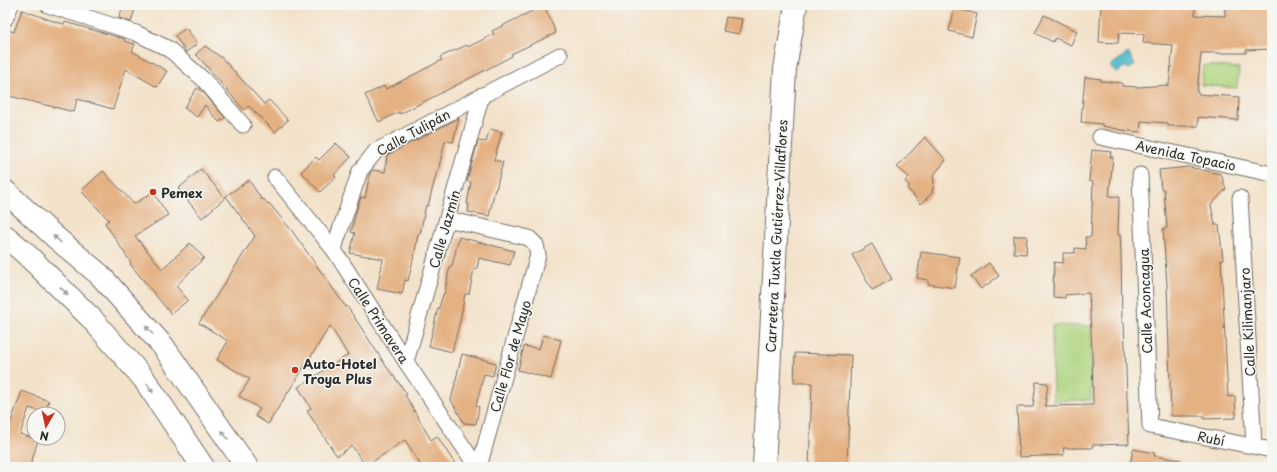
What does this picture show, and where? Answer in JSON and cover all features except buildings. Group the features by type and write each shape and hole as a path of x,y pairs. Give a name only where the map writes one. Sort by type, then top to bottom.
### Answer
{"main road":[{"name":"Carretera Tuxtla Gutiérrez-Villaflores","path":"764,467 785,69 796,5"},
{"path":"5,191 55,237 100,275 164,346 247,467"},
{"path":"5,236 25,253 86,312 144,379 203,467"}],"street":[{"path":"5,19 11,5"},
{"path":"48,5 136,33 169,48 204,80 243,125"},
{"name":"Calle Tulipán","path":"334,250 360,171 376,151 560,55"},
{"name":"Calle Jazmín","path":"406,362 482,95"},
{"name":"Avenida Topacio","path":"1100,137 1272,174"},
{"name":"Calle Aconcagua","path":"1140,175 1150,426"},
{"name":"Calle Primavera","path":"275,178 334,250 406,362 478,467"},
{"name":"Calle Kilimanjaro","path":"1240,198 1254,446"},
{"name":"Calle Flor de Mayo","path":"447,219 529,238 536,245 538,255 478,467"},
{"name":"Rubí","path":"1150,426 1272,450"}],"green space":[{"path":"1203,65 1239,68 1237,88 1201,85"},
{"path":"1052,325 1091,326 1091,400 1053,401"}],"water":[{"path":"1128,53 1135,64 1130,69 1124,67 1117,74 1110,66"}],"place":[{"name":"Pemex","path":"153,192"},
{"name":"Auto-Hotel Troya Plus","path":"295,370"}]}
